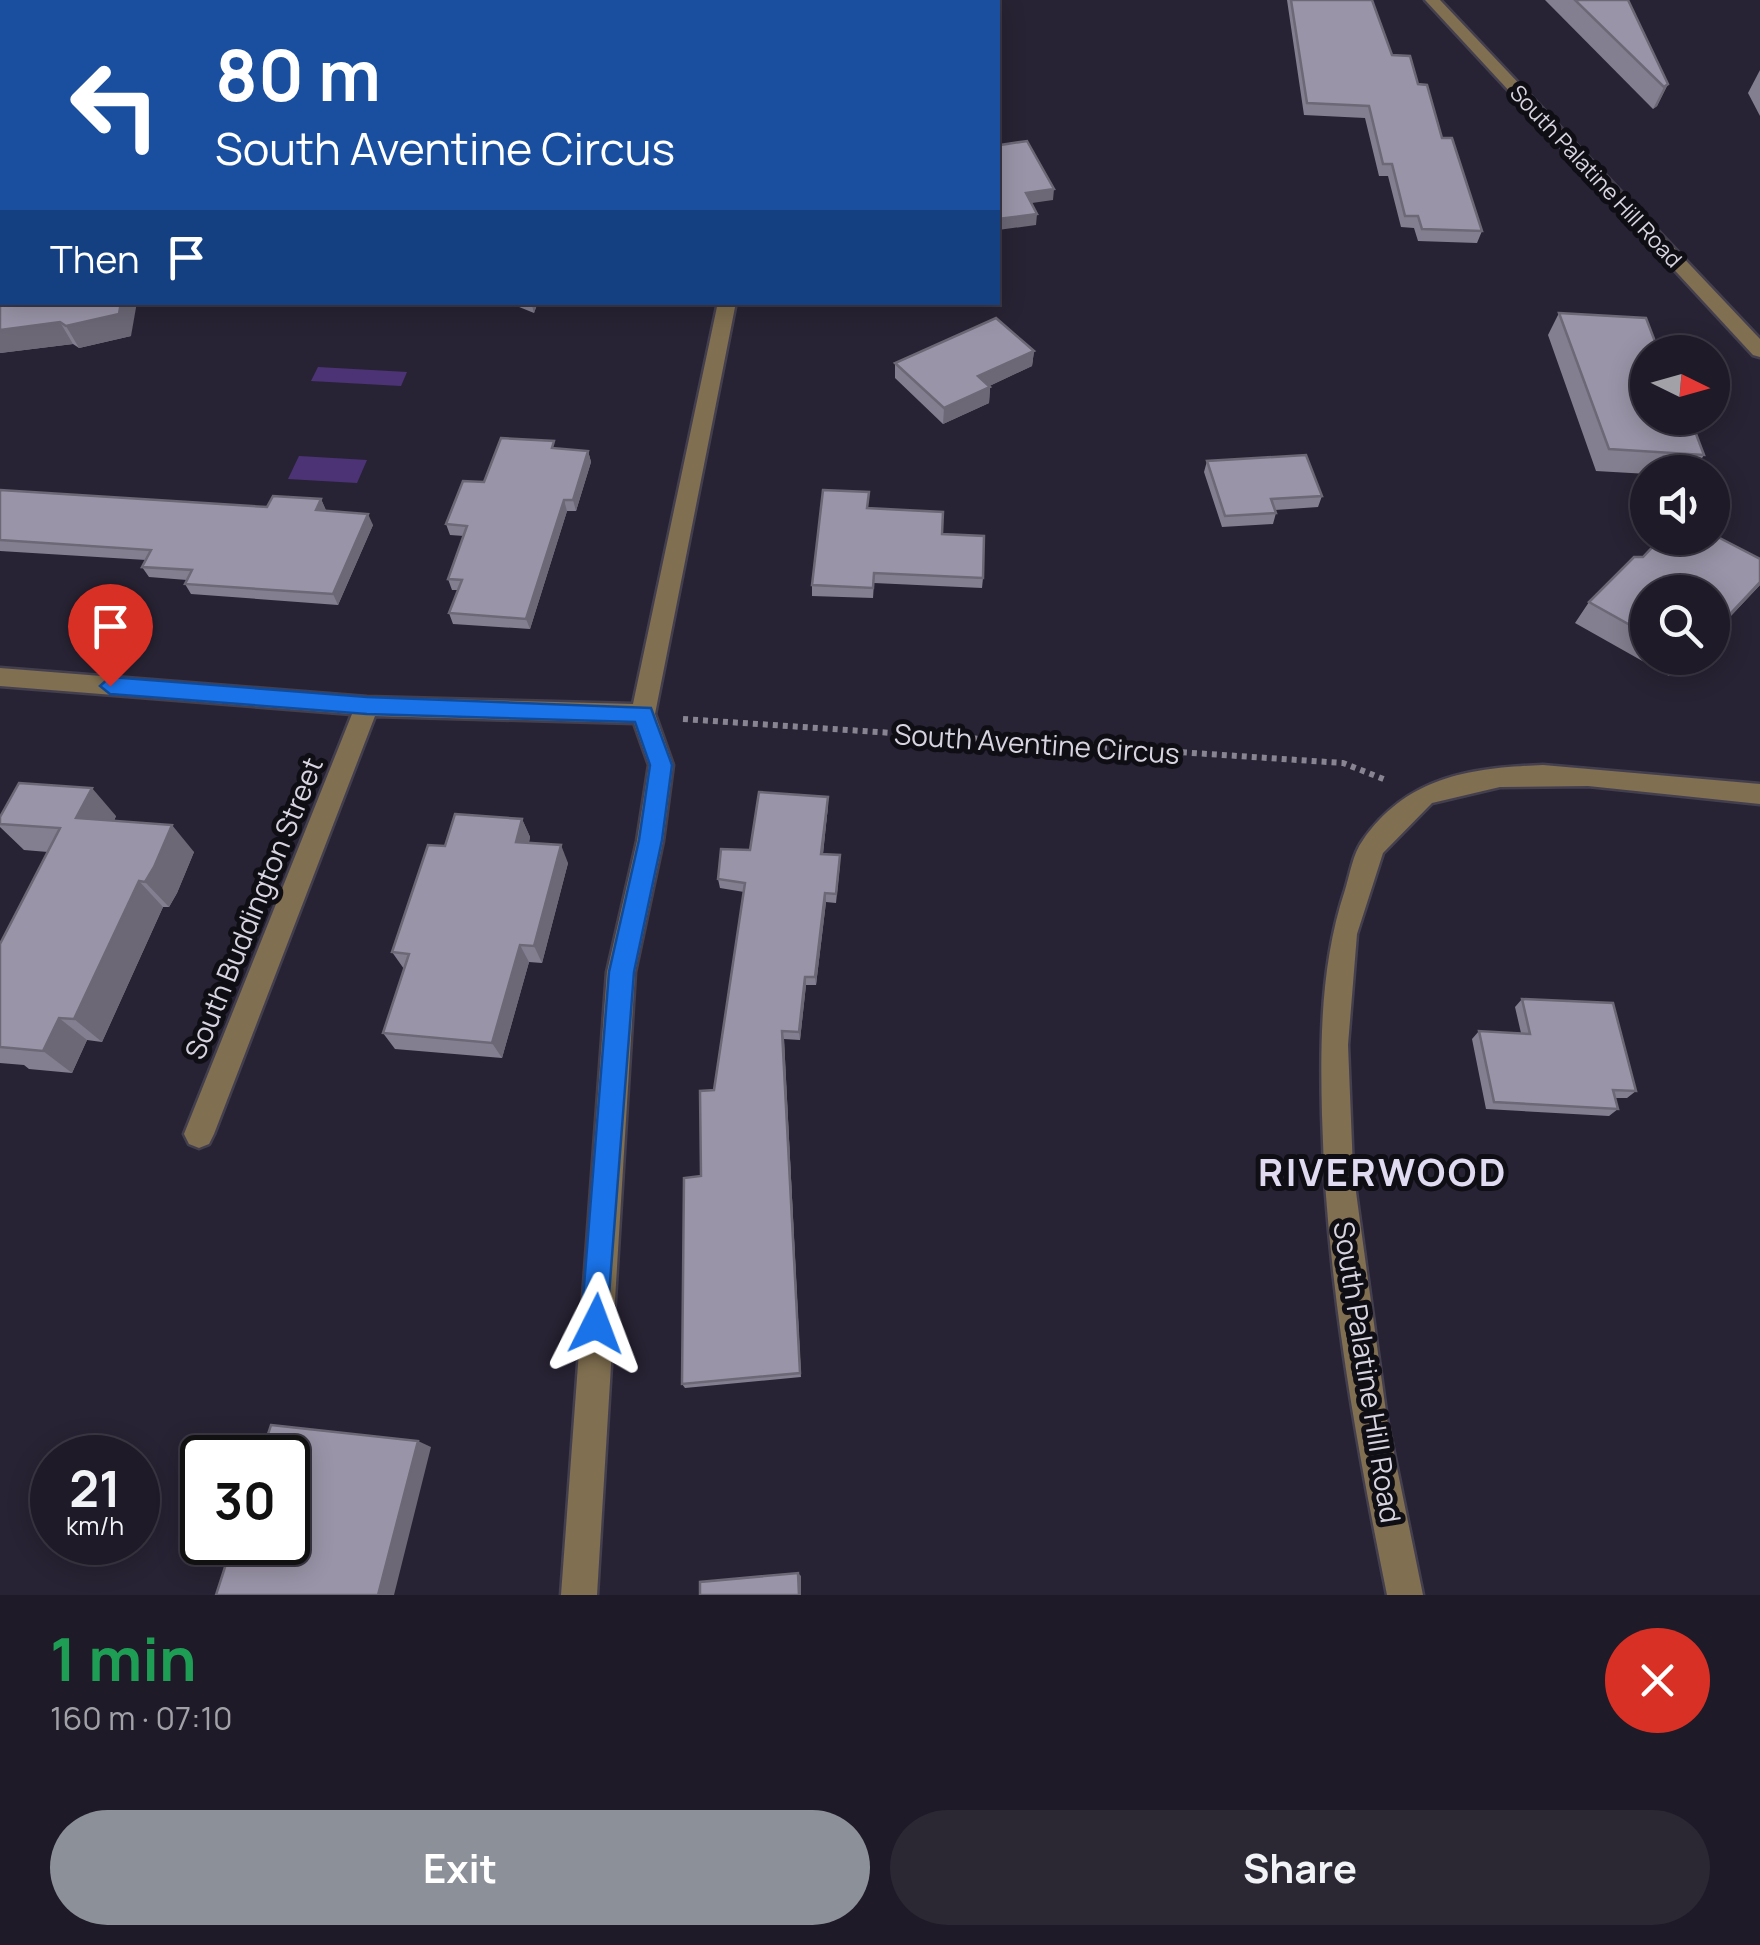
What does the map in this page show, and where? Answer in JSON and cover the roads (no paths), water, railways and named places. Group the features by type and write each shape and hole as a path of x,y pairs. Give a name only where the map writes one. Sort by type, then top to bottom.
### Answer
{"street":[{"name":"South Palatine Hill Road","path":"1432,0 1760,351"},
{"path":"579,1595 621,972 650,840 661,765 643,714 726,305"},
{"path":"0,678 367,706 643,714"},
{"name":"South Buddington Street","path":"198,1134 367,706"},
{"name":"South Palatine Hill Road","path":"1406,1595 1350,1281 1341,1198 1334,1032 1342,936 1365,859 1404,806 1460,783 1534,777 1760,794"}],"district":[{"name":"RIVERWOOD","path":"1383,1171"}]}
